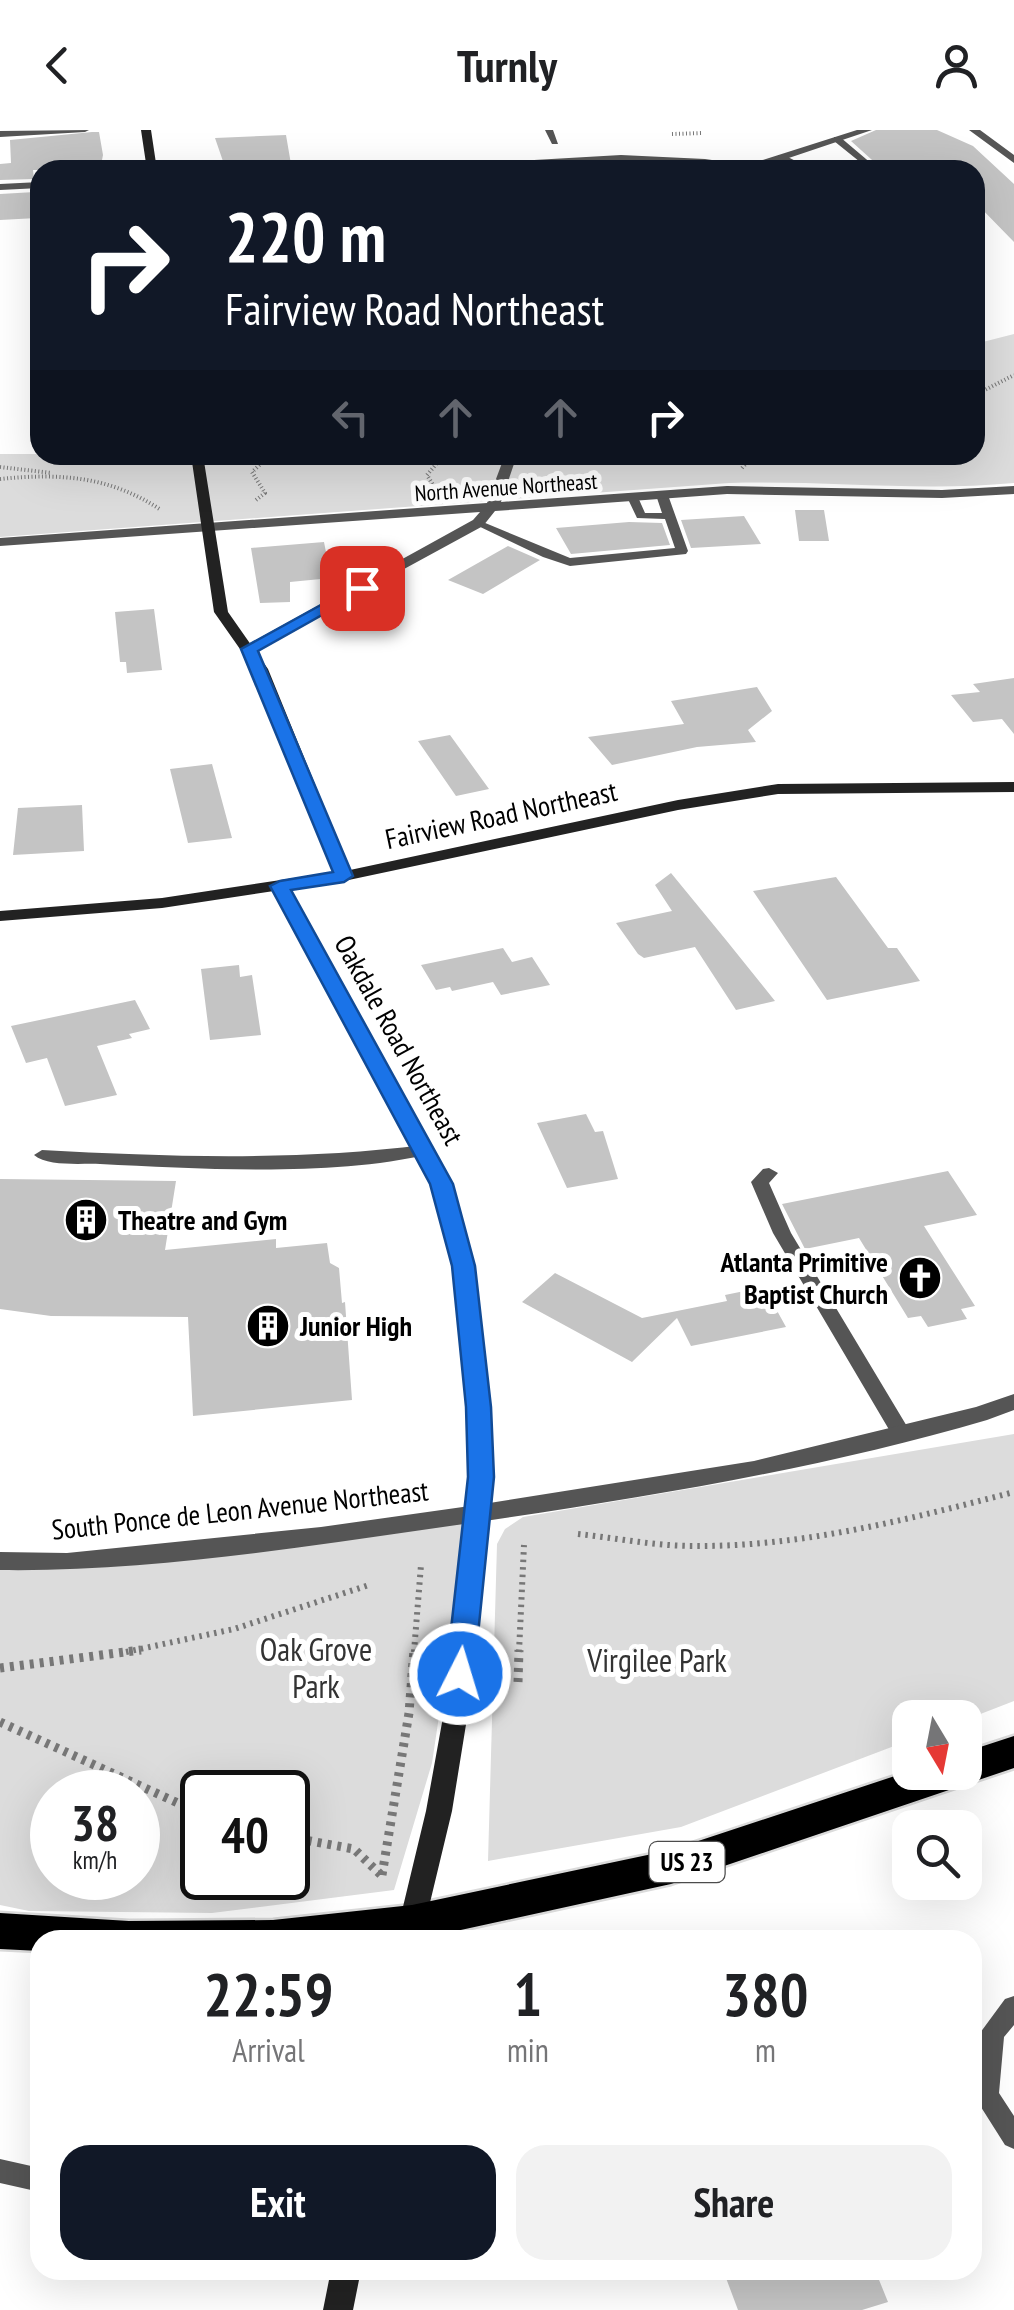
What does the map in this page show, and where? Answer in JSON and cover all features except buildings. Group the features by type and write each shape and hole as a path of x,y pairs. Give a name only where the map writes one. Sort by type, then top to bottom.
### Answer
{"highway":[{"path":"982,1762 1014,1752"},
{"name":"US 23","path":"414,1930 672,1867 899,1790"},
{"name":"US 23","path":"0,1932 30,1934"}],"street":[{"path":"146,130 150,160"},
{"path":"772,160 865,130"},
{"path":"974,130 1014,160"},
{"path":"566,160 685,160"},
{"path":"0,187 30,186"},
{"path":"198,465 221,612 227,625 250,649 344,876"},
{"path":"250,649 478,523 490,508 507,465"},
{"name":"North Avenue Northeast","path":"0,542 774,488 926,496 1014,490"},
{"name":"Fairview Road Northeast","path":"0,916 162,902 344,876 750,792 812,787 1014,787"},
{"name":"Oakdale Road Northeast","path":"280,886 442,1184 464,1266 480,1430 477,1514 457,1706 439,1811 410,1930"},
{"name":"South Ponce de Leon Avenue Northeast","path":"0,1561 67,1562 321,1536 477,1514 754,1468 1014,1402"},
{"path":"338,2310 344,2280"}],"lane":[{"path":"0,134 85,130"},
{"path":"549,130 555,142"},
{"path":"836,139 862,160"},
{"path":"781,157 787,160"},
{"path":"478,523 509,532 555,558 570,562 682,551 662,495"},
{"path":"632,498 640,516 670,516"},
{"path":"42,1155 167,1162 306,1162 362,1160 424,1150"},
{"path":"768,1174 760,1182 782,1233 901,1433"},
{"path":"1014,2007 992,2032 986,2096 1014,2137"},
{"path":"0,2171 30,2178"}],"path":[{"path":"672,134 703,133"},
{"path":"985,390 1014,375"},
{"path":"250,504 265,493 252,472 260,465"},
{"path":"0,467 118,483 174,516"},
{"path":"0,480 63,474"},
{"path":"578,1534 692,1546 759,1542 868,1525 1014,1492"},
{"path":"518,1682 524,1545"},
{"path":"310,1841 354,1849 382,1876 409,1713 422,1565"},
{"path":"0,1668 84,1662 193,1638 289,1616 369,1584"},
{"path":"0,1722 180,1804"}],"green space":[{"path":"1014,334 1014,483 729,483 0,537 0,454 30,454 30,465 985,465 985,341"},
{"name":"Virgilee Park","path":"1014,1434 1014,1701 982,1713 982,1700 892,1700 892,1747 681,1827 488,1861 497,1544 505,1529 523,1517"},
{"name":"Oak Grove Park","path":"468,1523 432,1763 394,1890 212,1913 29,1911 0,1905 0,1560"}],"place":[{"name":"Theatre and Gym","path":"86,1220"},
{"name":"Atlanta Primitive Baptist Church","path":"920,1278"},
{"name":"Junior High","path":"268,1326"}],"route":[{"path":"362,588 250,649 344,876 280,886 442,1184 464,1266 479,1407 481,1477 460,1674"}]}
